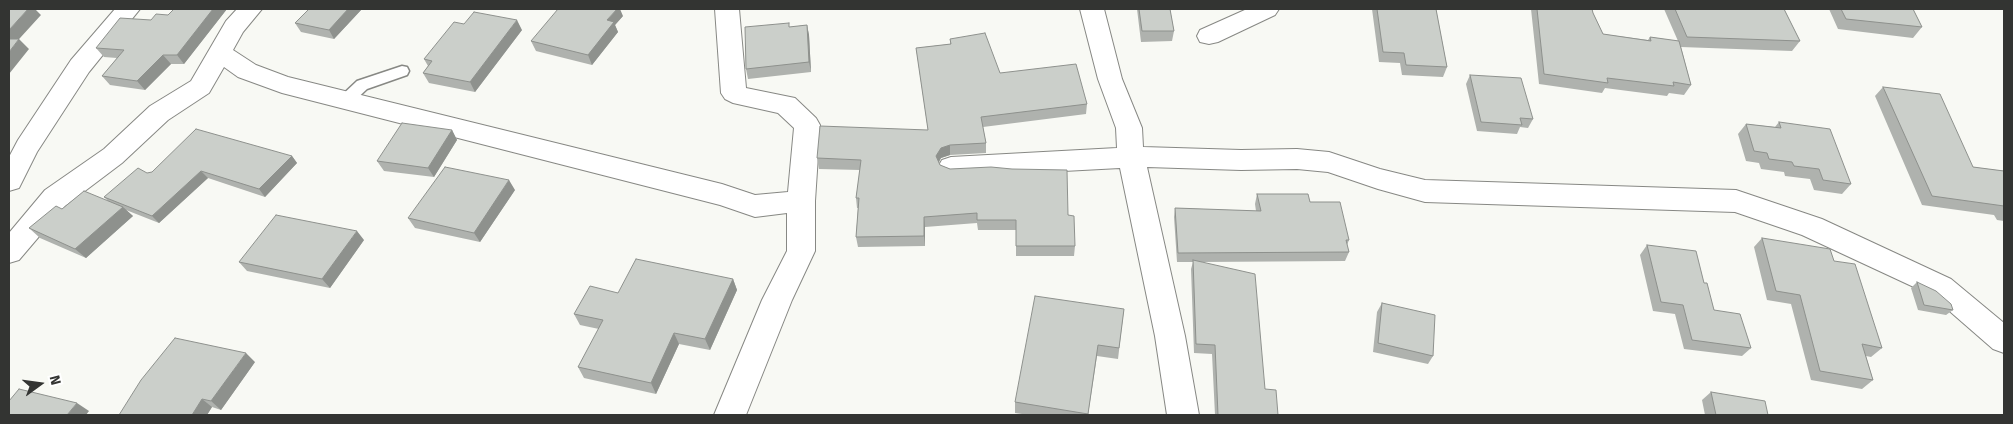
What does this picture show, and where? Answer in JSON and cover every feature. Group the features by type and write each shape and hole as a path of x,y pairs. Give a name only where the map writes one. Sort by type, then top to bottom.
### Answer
{"street":[{"path":"9,181 27,147 80,66 128,9"},
{"path":"9,252 55,198 113,156 159,113 200,87 221,53 234,27 250,9"},
{"path":"727,9 734,93 742,97 786,105 807,125 801,201 801,250 777,300 730,415"},
{"path":"1092,9 1110,79 1129,128 1130,157 1168,327 1183,415"},
{"path":"1209,36 1267,9"},
{"path":"221,53 247,72 282,84 712,192 755,206 801,201"},
{"path":"951,167 1130,157 1241,160 1297,159 1329,162 1378,179 1425,191 1736,202 1812,227 1941,287 2004,340"}],"lane":[{"path":"345,101 362,85 378,81 402,71"}],"building":[{"path":"9,9 28,9 9,30"},
{"path":"174,9 213,9 177,55 163,55 137,81 102,76 124,50 96,48 120,18 151,20 156,14 168,15"},
{"path":"309,9 348,9 329,30 295,23"},
{"path":"558,9 617,9 607,20 614,22 588,55 531,41"},
{"path":"1139,9 1170,9 1174,31 1142,31"},
{"path":"1377,9 1436,9 1447,67 1406,65 1404,53 1383,52"},
{"path":"1537,9 1592,9 1603,34 1651,41 1650,37 1679,41 1691,85 1673,82 1674,86 1607,78 1608,83 1544,74"},
{"path":"1675,9 1784,9 1800,41 1687,37"},
{"path":"1841,9 1913,9 1922,27 1846,19"},
{"path":"474,12 517,20 470,82 423,73 432,61 424,59 454,22 464,24"},
{"path":"789,23 789,27 807,25 809,62 746,69 745,27"},
{"path":"985,33 1000,73 1076,64 1087,104 981,117 986,143 950,145 941,148 936,156 940,165 950,169 991,167 1067,170 1068,215 1074,216 1075,246 1016,246 1016,220 977,220 977,213 924,217 924,236 856,237 859,198 856,198 861,160 817,158 820,126 928,130 916,48 951,44 950,39"},
{"path":"9,39 19,39 9,52"},
{"path":"1470,75 1521,78 1533,119 1520,118 1522,125 1481,122"},
{"path":"1883,87 1940,94 1973,167 2004,171 2004,206 1932,196"},
{"path":"1779,122 1830,129 1851,184 1823,180 1819,169 1794,166 1792,162 1769,159 1767,153 1754,151 1746,124 1781,128"},
{"path":"402,123 452,130 428,168 377,161"},
{"path":"196,129 292,156 259,189 201,171 152,216 104,197 138,168 147,173 152,172"},
{"path":"445,167 509,180 474,233 408,218"},
{"path":"84,191 123,207 75,249 29,228 56,206 62,209"},
{"path":"1257,194 1308,194 1310,202 1340,202 1349,240 1346,240 1349,252 1178,253 1175,208 1261,211"},
{"path":"276,215 357,231 322,279 239,262"},
{"path":"1762,238 1830,249 1834,261 1855,264 1882,348 1862,344 1873,380 1820,371 1800,295 1776,291"},
{"path":"1647,245 1696,251 1704,283 1707,283 1714,310 1740,314 1751,348 1692,340 1683,305 1661,302"},
{"path":"636,259 733,279 705,339 674,333 651,383 578,367 603,320 574,314 590,286 618,293"},
{"path":"1193,260 1255,274 1265,389 1276,390 1278,415 1218,415 1215,345 1196,344"},
{"path":"1917,282 1936,291 1951,304 1953,310 1924,305"},
{"path":"1035,296 1124,309 1119,348 1098,345 1088,414 1015,402"},
{"path":"1382,303 1435,315 1433,356 1378,343"},
{"path":"175,338 246,353 211,401 202,399 192,415 119,415 141,380"},
{"path":"19,389 77,403 67,415 9,415 9,401"},
{"path":"1711,392 1765,401 1768,415 1716,415"}]}
